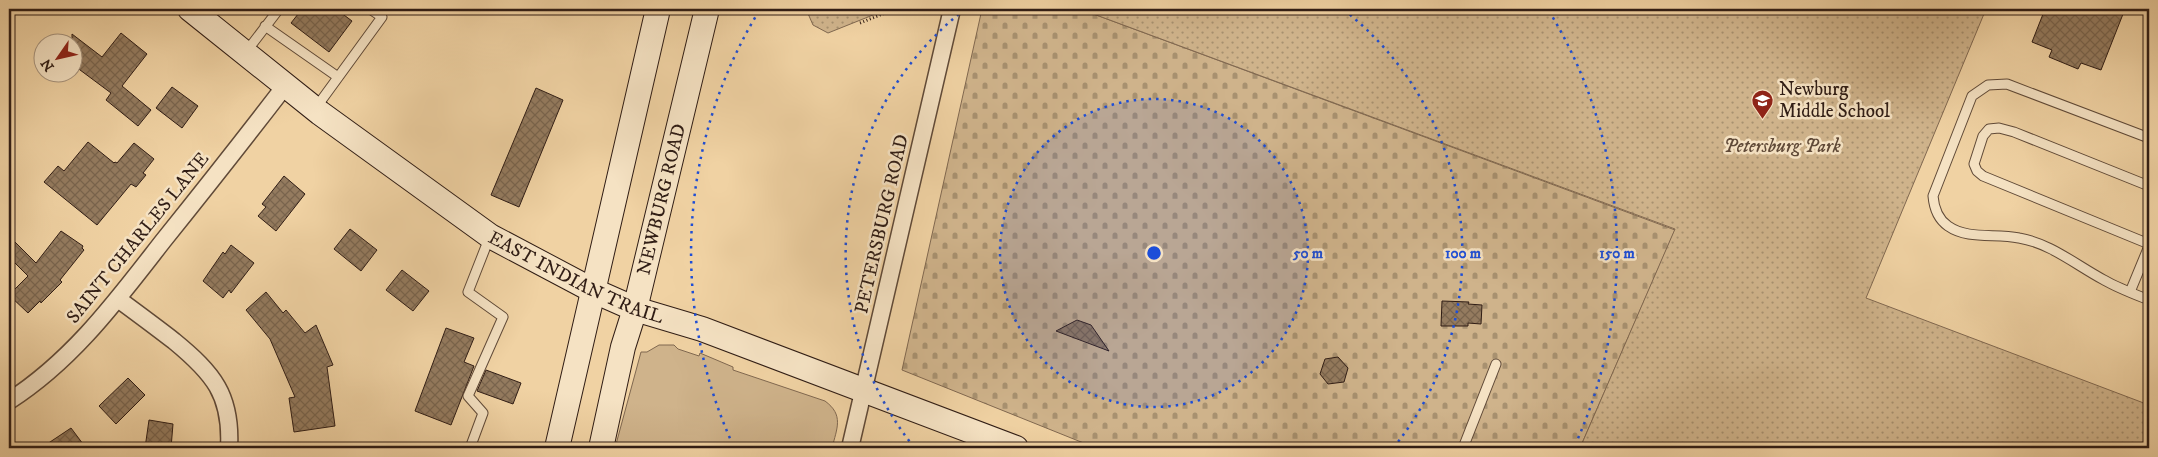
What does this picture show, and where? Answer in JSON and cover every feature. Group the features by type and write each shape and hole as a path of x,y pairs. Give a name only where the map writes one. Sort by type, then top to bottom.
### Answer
{"main road":[{"name":"EAST INDIAN TRAIL","path":"190,9 315,109 490,236 592,290 635,309 702,329 1016,448"},
{"path":"557,448 658,9"},
{"name":"NEWBURG ROAD","path":"601,448 623,347 635,309 706,9"}],"street":[{"name":"PETERSBURG ROAD","path":"850,448 952,9"},
{"name":"SAINT CHARLES LANE","path":"9,400 29,388 61,362 118,299 285,86"},
{"path":"118,299 144,317 210,373 222,394 228,416 229,448"}],"lane":[{"path":"245,53 279,9"},
{"path":"315,109 382,17 370,9"},
{"path":"265,26 338,77"},
{"path":"2149,138 2007,84 1988,85 1972,96 1933,196 1934,207 1939,217 1947,225 1960,232 2019,238 2055,250 2105,281 2149,300"},
{"path":"2130,292 2149,245 1983,176 1977,172 1974,164 1983,136 1989,129 1999,128 2014,132 2149,186"},
{"path":"470,448 483,413 468,396 503,317 468,292 490,236"},
{"path":"1463,448 1496,364"}],"path":[{"path":"860,23 895,9"}],"green space":[{"path":"806,9 888,9 828,33 813,25"},
{"path":"982,9 1080,9 1675,230 1580,448 1096,448 902,370"},
{"name":"Petersburg Park","path":"1080,9 1986,9 1866,298 2149,405 2149,448 1580,448 1675,229"},
{"path":"659,345 674,345 678,349 699,356 700,353 733,367 733,370 825,401 835,411 838,422 832,448 615,448 641,352 647,352"}],"building":[{"path":"302,9 336,9 352,21 329,52 291,23"},
{"path":"2045,9 2125,9 2101,70 2081,63 2078,69 2049,57 2052,50 2032,42"},
{"path":"121,33 147,54 122,86 151,110 138,126 106,100 111,93 82,71 82,42 102,57"},
{"path":"172,87 198,106 182,128 156,108"},
{"path":"536,88 563,100 519,207 491,195"},
{"path":"88,142 114,163 117,163 134,143 154,159 143,173 146,175 136,187 131,184 97,225 44,182 58,166 64,171"},
{"path":"284,176 305,194 276,231 258,216 266,207 262,204"},
{"path":"350,229 377,250 361,271 334,249"},
{"path":"61,231 83,246 84,250 60,280 62,282 28,313 9,295 28,276 9,257 9,242 12,239 36,263"},
{"path":"231,245 254,263 231,293 229,290 223,298 203,281 223,252 225,254"},
{"path":"402,270 429,291 413,311 386,290"},
{"path":"266,292 283,313 286,310 305,333 316,325 333,365 327,367 335,426 294,432 289,398 295,397 270,339 246,310"},
{"path":"1442,301 1469,302 1468,304 1482,305 1481,324 1468,323 1468,326 1441,326"},
{"path":"1077,320 1091,325 1109,351 1056,331"},
{"path":"446,328 474,338 464,362 474,366 451,425 415,411"},
{"path":"1338,357 1348,368 1344,382 1328,384 1320,374 1325,359"},
{"path":"486,370 521,383 513,404 477,391"},
{"path":"128,378 145,395 116,424 99,406"},
{"path":"149,420 173,424 171,448 145,448"},
{"path":"71,428 86,448 41,448"}],"place":[{"name":"Newburg Middle School","path":"1763,119"}]}
